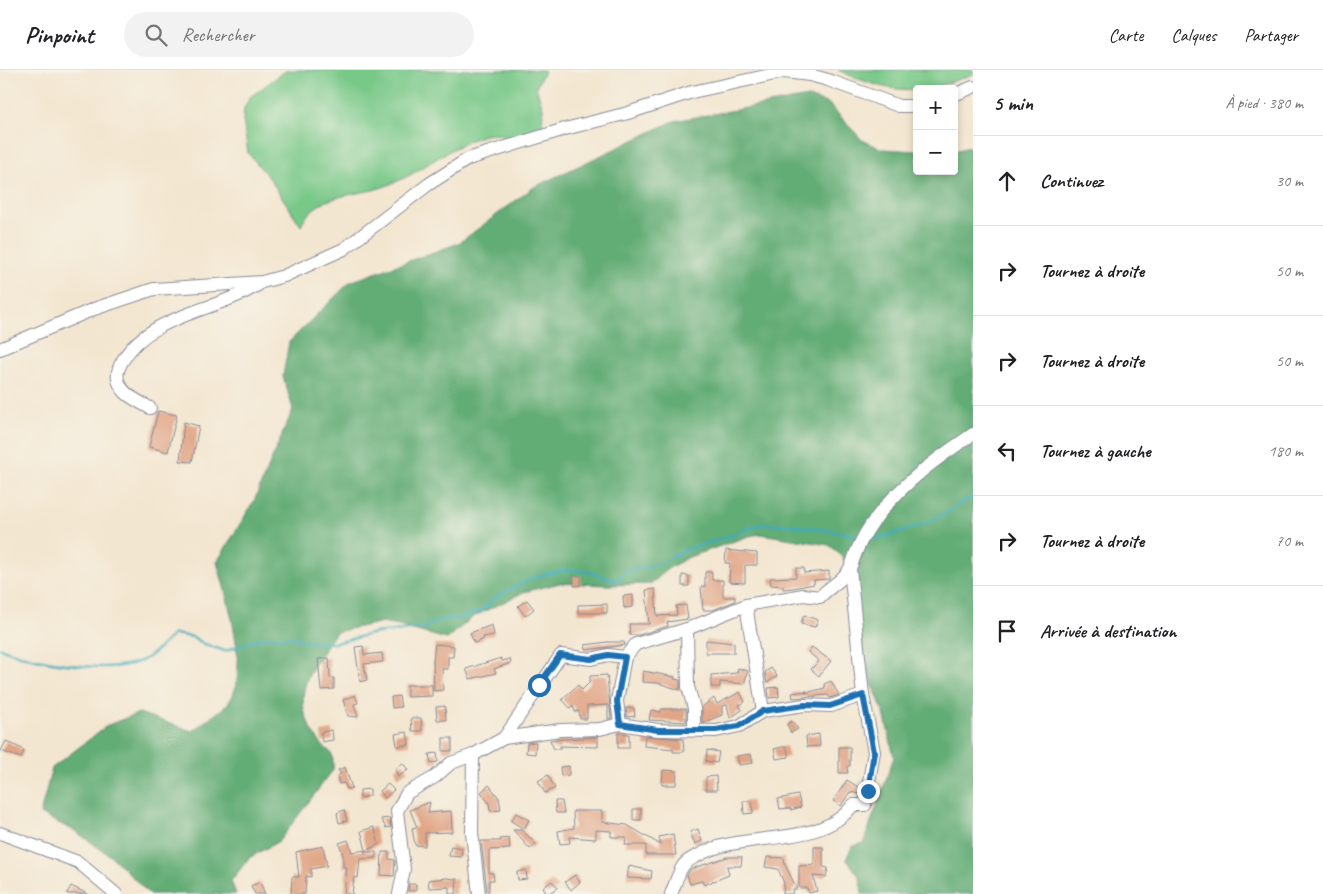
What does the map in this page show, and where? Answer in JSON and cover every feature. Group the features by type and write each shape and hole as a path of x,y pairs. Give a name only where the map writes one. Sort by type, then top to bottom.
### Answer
{"street":[{"path":"0,349 94,309 154,289 262,282 284,276 344,249 429,184 468,159 565,129 628,113 692,92 784,72 828,80 899,106 913,106"},
{"path":"958,94 973,88"},
{"path":"150,408 127,394 120,386 117,375 118,369 129,350 145,336 182,316 235,297 262,282"},
{"path":"620,724 617,701 625,657 636,644 687,629 746,604 803,596 820,597 831,585 838,583 850,569 857,549 879,514 932,462 973,434"},
{"path":"672,894 683,866 702,853 735,842 801,834 836,820 847,813 853,805 865,805 874,752 863,695 850,569"},
{"path":"746,604 763,711"},
{"path":"687,629 688,687 694,708 694,729"},
{"path":"504,738 560,655 591,659 608,655 625,657"},
{"path":"399,894 404,869 397,811 407,793 435,778 451,763 473,755 504,738 560,730 600,729 620,724 658,730 716,730 739,726 763,711 805,705 830,706 863,695"},
{"path":"473,755 472,833 479,894"},
{"path":"0,833 78,862 116,894"}],"green space":[{"path":"287,70 545,70 536,87 543,108 542,131 504,144 504,138 495,134 470,140 395,182 373,190 342,196 322,203 306,216 301,226 270,179 248,153 243,120 244,108 250,97"},
{"path":"838,70 973,70 973,74 954,81 940,85 913,85 913,90 890,88"},
{"path":"808,97 829,104 862,140 882,149 913,151 913,175 958,175 958,150 973,146 973,894 862,894 860,877 846,859 852,847 864,842 894,757 884,713 862,659 857,625 858,581 838,552 829,545 761,534 749,536 689,557 669,568 651,584 560,583 524,592 473,617 447,639 383,622 336,632 310,672 303,697 304,711 309,725 319,741 332,754 333,770 279,841 249,858 231,881 236,894 149,894 112,857 75,831 40,814 52,768 108,725 139,713 192,731 229,702 235,689 238,672 237,653 231,613 217,562 254,501 293,409 283,376 289,342 350,282 459,243 534,187 674,121"}],"building":[{"path":"158,411 177,415 168,452 149,447"},
{"path":"184,422 199,426 192,462 180,461"},
{"path":"726,550 757,553 757,565 745,565 745,583 729,582 730,563 725,563"},
{"path":"796,568 804,568 804,573 829,571 829,579 814,580 814,584 793,588 783,589 783,586 771,585 770,578 796,577"},
{"path":"705,572 712,572 712,580 723,580 723,597 735,597 735,601 713,610 703,610 701,587 705,586"},
{"path":"682,575 689,576 689,586 682,586"},
{"path":"573,576 581,576 581,585 574,586"},
{"path":"655,589 657,616 677,615 676,606 686,605 688,619 667,622 668,626 639,635 630,635 629,624 649,624 646,590"},
{"path":"633,595 633,607 624,608 623,596"},
{"path":"527,600 534,609 525,616 518,606"},
{"path":"607,604 607,613 578,613 578,605"},
{"path":"804,615 818,620 815,627 801,624"},
{"path":"492,625 494,635 483,637 484,639 474,643 470,633"},
{"path":"706,640 734,643 734,653 706,653"},
{"path":"624,642 625,645 586,650 585,645"},
{"path":"435,644 454,646 453,657 448,657 448,669 442,669 443,690 434,691 433,660"},
{"path":"363,646 364,655 382,653 383,662 364,664 367,680 360,682 355,647"},
{"path":"812,647 831,661 819,676 811,669 819,661 808,652"},
{"path":"329,658 330,678 334,678 334,689 321,690 318,659"},
{"path":"501,658 502,661 510,659 511,663 494,669 496,673 470,679 466,669"},
{"path":"738,668 748,671 744,684 720,682 720,687 711,687 711,675 737,673"},
{"path":"771,668 777,676 767,683 765,672"},
{"path":"643,671 675,677 674,679 680,680 680,690 658,683 642,682"},
{"path":"607,675 611,718 608,719 608,705 587,706 587,719 580,719 579,711 575,712 573,705 570,708 562,699 578,685 582,690 590,682 590,676"},
{"path":"831,681 839,695 830,698 828,695 793,698 792,693 807,691 805,693 825,688 824,684"},
{"path":"407,685 432,685 432,696 407,697"},
{"path":"778,687 779,697 769,698 768,688"},
{"path":"740,692 745,702 739,705 742,710 730,718 727,705 722,706 722,715 702,723 702,707 714,698 717,704"},
{"path":"355,695 358,703 354,704 358,717 348,716 343,700"},
{"path":"399,696 401,707 392,708 391,697"},
{"path":"445,706 446,720 437,720 436,707"},
{"path":"626,708 634,708 635,716 627,717"},
{"path":"661,709 686,709 686,722 649,720 651,710 661,712"},
{"path":"411,718 421,718 422,731 412,731"},
{"path":"792,721 798,729 791,733 787,724"},
{"path":"332,730 333,740 322,742 321,732"},
{"path":"407,732 409,745 397,746 395,734"},
{"path":"618,733 629,734 629,748 618,748"},
{"path":"819,734 820,746 807,747 806,736"},
{"path":"645,736 683,739 684,752 673,752 673,749 644,746"},
{"path":"598,737 598,747 560,746 560,749 554,749 550,740"},
{"path":"443,738 452,738 452,751 443,751"},
{"path":"6,741 24,750 21,758 1,751"},
{"path":"536,742 535,754 526,753 527,743"},
{"path":"786,746 789,757 776,759 774,749"},
{"path":"839,747 850,747 850,766 847,766 848,773 839,773"},
{"path":"707,750 719,752 717,763 706,761"},
{"path":"437,753 438,762 431,763 429,754"},
{"path":"751,754 753,763 739,765 737,756"},
{"path":"403,763 408,770 398,777 395,769"},
{"path":"569,766 569,775 561,776 560,767"},
{"path":"345,767 352,788 347,789 344,783 339,784 337,776 341,774 338,770"},
{"path":"663,770 677,771 676,785 662,785"},
{"path":"548,775 555,788 545,793 538,781"},
{"path":"716,776 717,790 706,790 706,777"},
{"path":"847,780 860,788 859,794 850,792 841,806 833,801"},
{"path":"388,784 394,790 385,798 380,791"},
{"path":"489,785 499,798 501,810 490,811 489,803 481,792"},
{"path":"370,789 370,796 360,798 360,790"},
{"path":"798,795 801,807 791,810 790,808 780,809 778,799"},
{"path":"555,801 562,801 564,813 556,813"},
{"path":"743,801 752,801 753,813 744,814"},
{"path":"430,802 428,813 451,811 452,832 425,833 425,846 415,845 412,828 417,827 410,810"},
{"path":"633,809 641,809 641,820 633,820"},
{"path":"344,810 347,821 339,823 337,813"},
{"path":"573,811 602,811 602,822 627,825 661,845 659,837 673,834 676,855 646,855 646,845 625,845 626,837 611,837 611,831 596,830 596,839 569,837 570,843 560,844 558,831 574,828"},
{"path":"516,813 529,820 524,829 511,821"},
{"path":"390,818 391,827 386,828 381,819"},
{"path":"374,827 379,844 364,852 376,852 376,858 360,859 358,878 354,877 352,894 344,894 347,867 343,867 343,855 339,843 348,840 352,852 366,850 361,831"},
{"path":"698,829 702,841 695,844 690,832"},
{"path":"513,830 522,830 536,844 530,849"},
{"path":"509,838 510,849 489,850 489,873 493,873 494,880 489,880 489,891 487,891 481,841 501,841 500,839"},
{"path":"323,846 327,866 311,869 311,877 306,876 305,894 291,894 292,877 299,877 296,852"},
{"path":"451,846 462,848 461,857 449,856"},
{"path":"814,847 823,847 823,867 828,868 826,877 813,876 817,891 809,893 807,888 799,888 799,866 814,865"},
{"path":"382,852 389,852 389,859 395,860 394,876 381,875"},
{"path":"727,857 742,857 741,866 727,866 729,875 704,885 702,881 690,884 687,875 691,869"},
{"path":"767,857 784,858 785,865 797,889 793,889 792,894 783,894 784,883 778,869 765,867"},
{"path":"629,866 652,871 651,879 627,878"},
{"path":"526,870 527,879 518,880 517,872"},
{"path":"575,875 580,882 571,890 565,882"},
{"path":"457,879 456,894 449,894 449,887 429,888 428,880"},
{"path":"552,881 558,888 547,894 543,887"},
{"path":"260,882 265,894 255,894 251,886"},
{"path":"409,884 416,884 416,891 408,891"},
{"path":"71,886 88,894 67,894"}],"waterway":[{"path":"867,538 884,537 918,526 946,513 973,497"},
{"path":"0,648 50,662 110,667 127,665 145,659 174,634 193,637 204,644 225,651 264,637 293,637 306,642 335,643 375,633 424,628 440,620 461,618 481,611 496,597 532,578 543,575 566,570 585,571 617,581 625,572 659,564 687,549 725,538 758,525 779,524 859,536"}],"route":[{"path":"539,685 560,655 591,659 608,655 625,657 617,701 620,724 658,730 716,730 739,726 763,711 786,710 805,705 830,706 863,695 874,752 868,791"}]}
